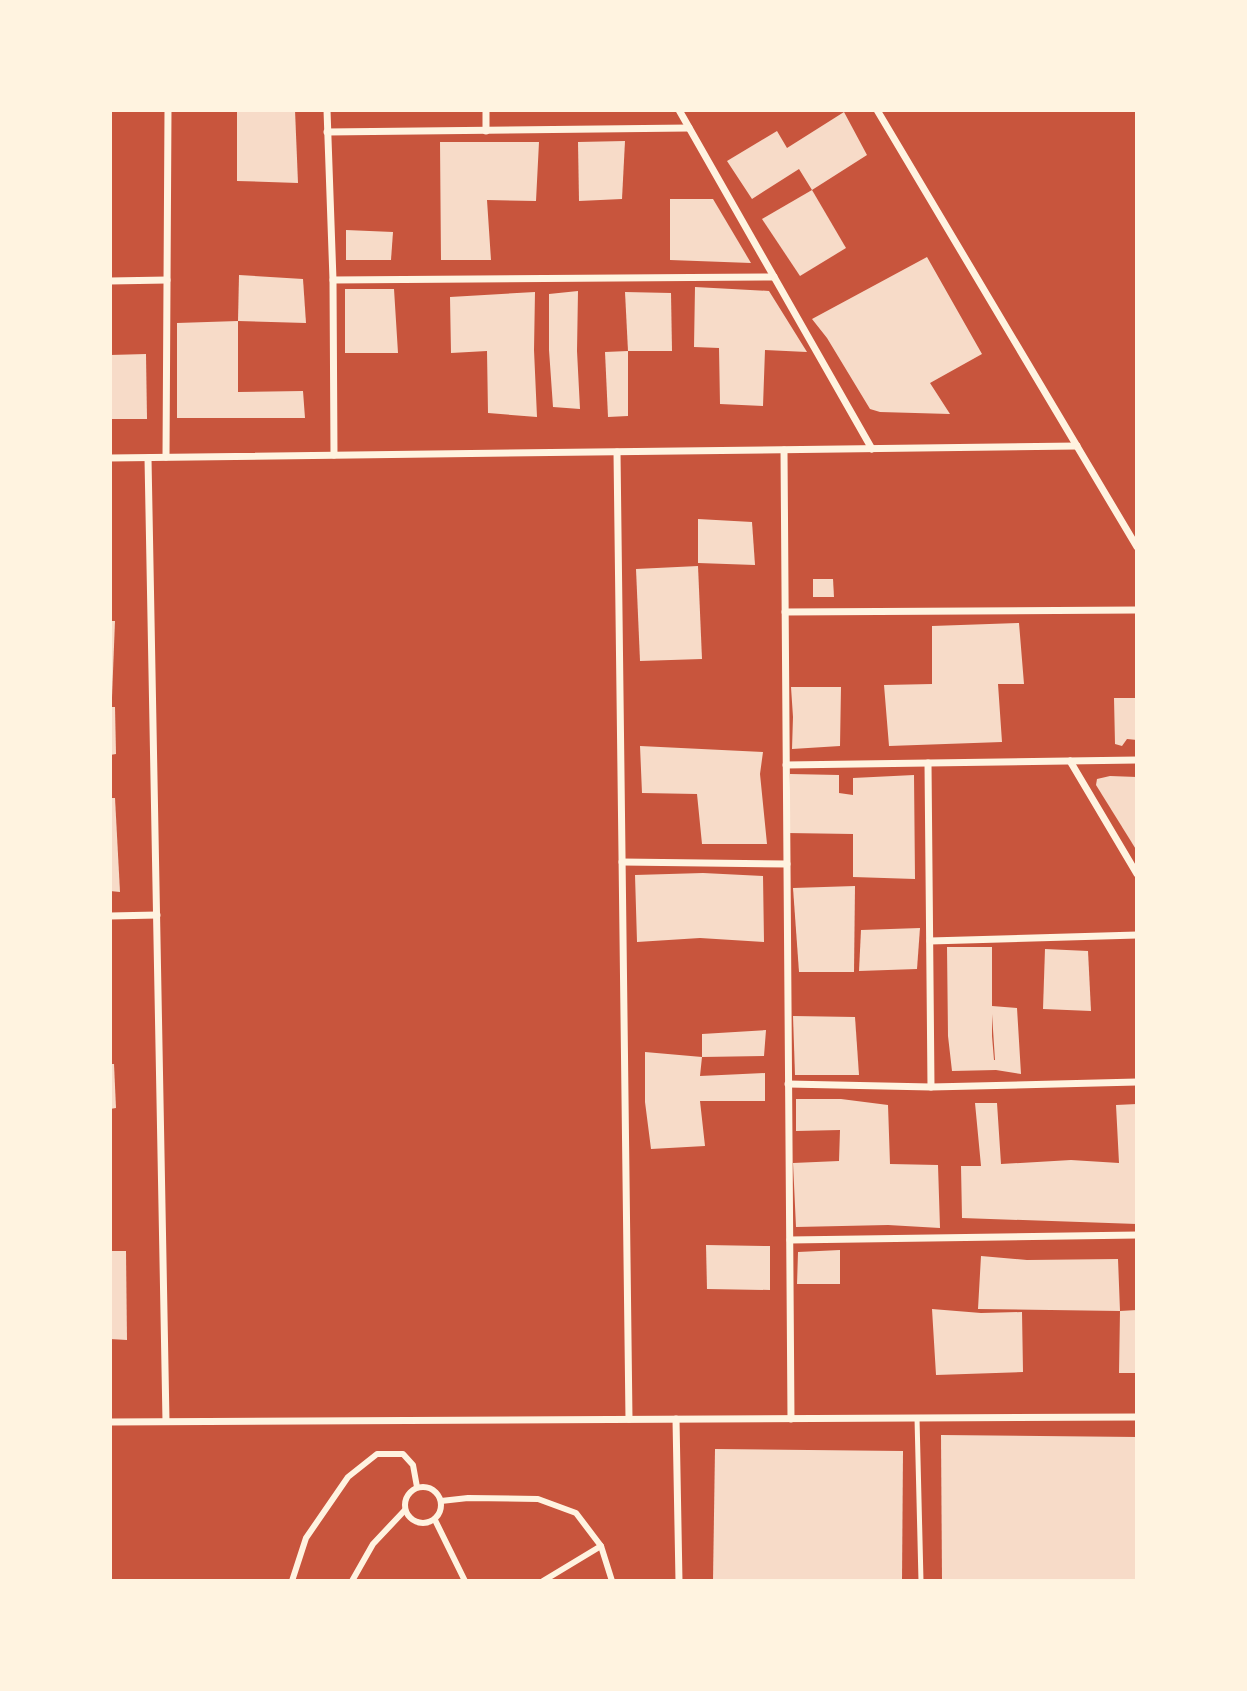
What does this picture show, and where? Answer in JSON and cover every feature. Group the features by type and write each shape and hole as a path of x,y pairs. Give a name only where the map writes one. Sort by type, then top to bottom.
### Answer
{"street":[{"path":"166,457 168,110"},
{"path":"327,110 333,281 334,455"},
{"path":"486,110 486,131"},
{"path":"679,110 872,449"},
{"path":"877,110 1137,547"},
{"path":"327,132 690,128"},
{"path":"333,281 774,277"},
{"path":"110,281 167,280"},
{"path":"110,458 1077,446"},
{"path":"784,450 791,1419"},
{"path":"617,452 629,1419"},
{"path":"148,458 166,1421"},
{"path":"785,612 1137,610"},
{"path":"786,765 1137,760"},
{"path":"1070,761 1137,874"},
{"path":"928,763 931,1087"},
{"path":"622,862 787,864"},
{"path":"110,916 157,915"},
{"path":"930,941 1137,935"},
{"path":"788,1084 931,1087 1137,1082"},
{"path":"790,1240 1137,1235"},
{"path":"110,1422 1137,1417"},
{"path":"676,1419 680,1581"},
{"path":"292,1581 306,1538 348,1477 377,1454 403,1454 413,1465 417,1487"},
{"path":"428,1486 437,1492 442,1501 441,1511 435,1520 417,1523 405,1510 408,1493 417,1487 428,1486"},
{"path":"442,1501 538,1499 576,1513 601,1546 612,1581"},
{"path":"352,1581 373,1544 405,1510"},
{"path":"435,1520 465,1581"},
{"path":"543,1581 601,1546"}],"lane":[{"path":"917,1418 921,1581"}],"building":[{"path":"237,110 295,110 298,183 237,181"},
{"path":"844,112 867,155 812,190 799,169 752,199 727,161 777,131 787,148"},
{"path":"625,141 622,199 579,201 578,142"},
{"path":"440,142 539,142 536,201 487,200 491,260 441,260"},
{"path":"812,190 846,248 800,276 762,219"},
{"path":"670,199 713,199 751,263 670,260"},
{"path":"346,230 393,232 391,260 346,260"},
{"path":"927,257 982,354 930,383 950,414 880,412 870,409 827,338 812,319"},
{"path":"239,275 303,279 306,323 238,321"},
{"path":"695,287 769,291 807,352 765,350 763,406 720,404 719,348 694,347"},
{"path":"345,289 394,289 398,353 345,353"},
{"path":"578,291 580,409 553,407 549,294"},
{"path":"535,292 537,417 488,413 487,351 451,353 450,297"},
{"path":"625,292 671,293 672,351 628,351"},
{"path":"238,321 238,392 303,391 305,418 177,418 177,323"},
{"path":"628,351 628,416 608,417 605,352"},
{"path":"146,354 147,419 110,419 110,355"},
{"path":"698,519 752,522 755,565 698,563"},
{"path":"698,566 702,659 640,661 636,569"},
{"path":"813,579 833,579 834,597 813,597"},
{"path":"110,621 115,621 112,697 110,697"},
{"path":"1019,623 1024,684 998,684 1002,742 889,746 884,685 932,684 932,626"},
{"path":"791,687 841,687 840,746 792,749"},
{"path":"1114,698 1137,698 1137,740 1127,739 1122,746 1115,744"},
{"path":"110,707 115,707 116,754 110,755"},
{"path":"640,746 763,752 760,774 767,844 702,844 697,794 642,793"},
{"path":"790,774 839,775 839,793 853,795 853,778 914,775 915,879 853,877 853,834 787,833"},
{"path":"1110,776 1137,777 1137,851 1096,785 1097,779"},
{"path":"110,798 115,798 120,892 110,891"},
{"path":"703,873 763,876 764,942 700,938 637,942 635,875"},
{"path":"855,886 854,972 799,972 793,888"},
{"path":"920,928 917,969 859,971 861,930"},
{"path":"947,947 992,947 992,1006 1017,1008 1021,1074 996,1070 952,1071 948,1036","holes":["992,1014 995,1060 992,1036"]},
{"path":"1045,949 1088,951 1091,1011 1043,1009"},
{"path":"793,1016 855,1017 859,1075 795,1075"},
{"path":"766,1030 764,1056 702,1057 702,1034"},
{"path":"645,1052 702,1057 700,1076 765,1073 765,1101 700,1101 705,1146 651,1149 645,1102"},
{"path":"110,1064 114,1064 116,1108 110,1109"},
{"path":"796,1099 841,1099 888,1105 890,1164 938,1165 940,1228 888,1225 796,1227 793,1163 839,1161 840,1130 796,1131"},
{"path":"975,1103 997,1103 1001,1164 1071,1160 1119,1163 1116,1105 1137,1104 1137,1224 962,1218 961,1166 981,1166"},
{"path":"706,1245 770,1246 770,1290 707,1289"},
{"path":"840,1250 840,1284 797,1284 798,1252"},
{"path":"110,1251 126,1251 127,1340 110,1339"},
{"path":"981,1256 1027,1260 1118,1259 1120,1311 978,1309"},
{"path":"932,1309 981,1313 1022,1312 1023,1372 936,1375"},
{"path":"1137,1310 1137,1373 1119,1373 1120,1311"},
{"path":"941,1435 1137,1437 1137,1581 942,1581"},
{"path":"715,1449 903,1451 902,1581 713,1581"}]}
